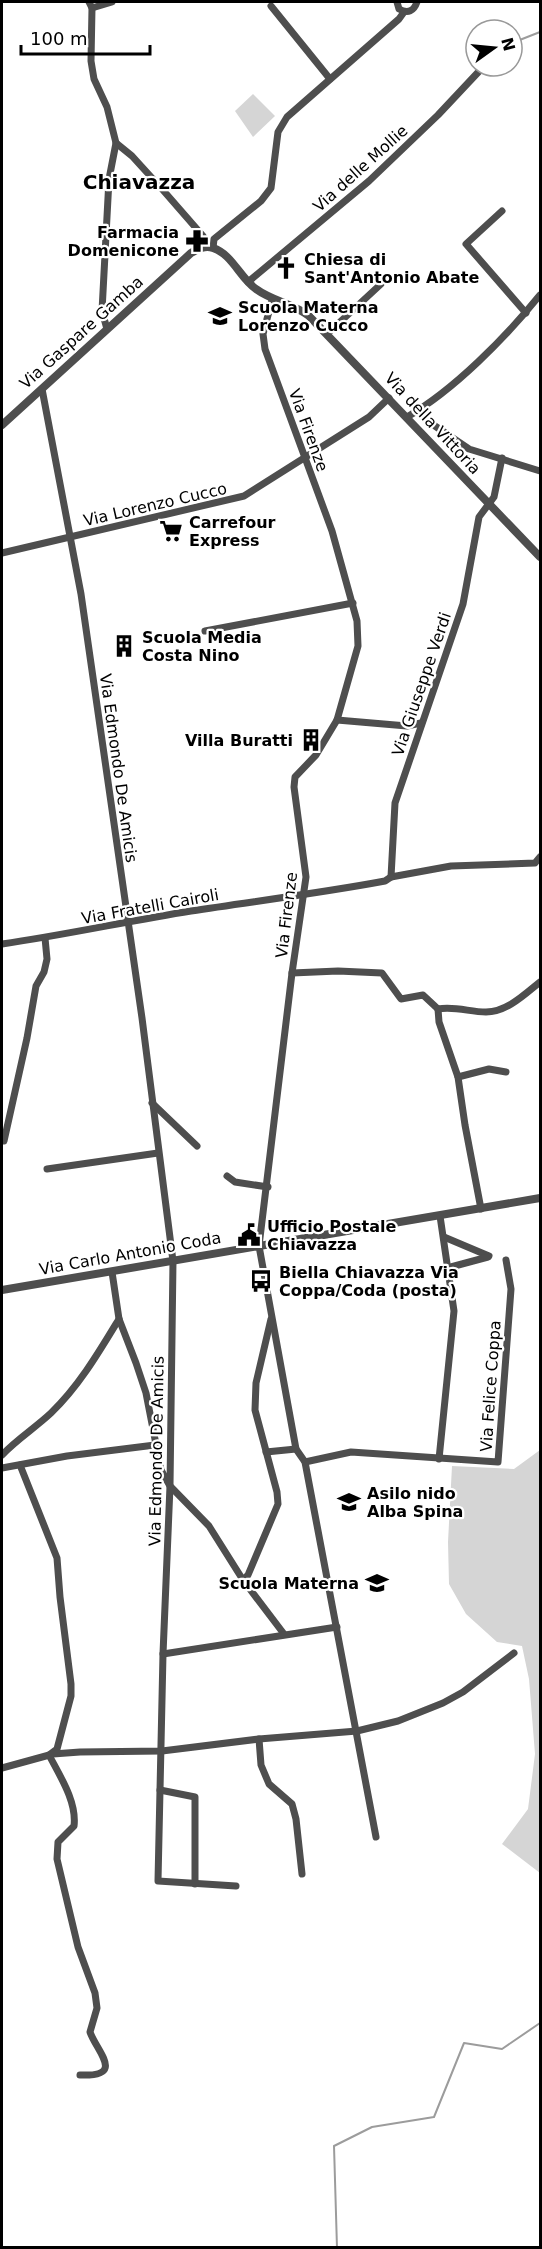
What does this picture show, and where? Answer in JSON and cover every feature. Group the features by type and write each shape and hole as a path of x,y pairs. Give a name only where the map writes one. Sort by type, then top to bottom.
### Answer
{"street":[{"path":"107,329 102,311 108,179 116,143 107,107 94,79 91,61 90,5 112,2"},
{"path":"397,2 399,9 404,12 415,8 417,2"},
{"path":"272,6 330,79"},
{"path":"210,247 214,239 261,201 271,188 278,132 287,117 399,19 404,12"},
{"name":"Via delle Mollie","path":"248,282 369,182 473,78"},
{"path":"116,143 132,156 162,189 204,236 210,247 223,253 248,282 272,300"},
{"path":"502,211 466,244 525,313"},
{"name":"Via Gaspare Gamba","path":"2,425 191,253 210,247"},
{"path":"327,334 381,284"},
{"path":"406,417 419,410 467,372 540,295"},
{"name":"Via della Vittoria","path":"272,300 303,311 327,334 540,557"},
{"name":"Via Firenze","path":"259,1246 306,867 294,787 295,777 316,755 337,720 358,646 357,621 353,603 332,531 265,349 263,334 272,300"},
{"name":"Via Edmondo De Amicis","path":"42,389 81,594 173,1261 170,1486 163,1654 159,1881 195,1884"},
{"name":"Via Lorenzo Cucco","path":"2,553 244,496 369,417 389,398"},
{"path":"419,410 435,426 469,449 540,471"},
{"name":"Via Giuseppe Verdi","path":"391,877 395,803 463,604 479,517 494,497 502,458"},
{"path":"205,631 353,603"},
{"path":"337,720 407,726 421,723"},
{"path":"303,896 451,866 535,862 540,857"},
{"name":"Via Fratelli Cairoli","path":"2,944 190,911 303,896"},
{"path":"4,1141 36,987 44,972 47,959 45,938"},
{"path":"292,973 338,971 382,973 401,999 423,995 438,1009 439,1022 459,1077 465,1125 481,1209"},
{"path":"438,1009 448,1007 488,1012 497,1010 507,1007 540,982"},
{"path":"459,1077 489,1069 506,1072"},
{"path":"152,1103 197,1146"},
{"path":"48,1169 158,1153"},
{"path":"227,1176 235,1182 268,1187"},
{"name":"Via Carlo Antonio Coda","path":"2,1290 540,1198"},
{"path":"440,1216 454,1311 440,1459"},
{"path":"444,1237 489,1256 447,1268"},
{"path":"259,1246 296,1449 304,1462 376,1837"},
{"name":"Via Felice Coppa","path":"304,1462 351,1452 498,1462 511,1288 506,1260"},
{"path":"112,1272 119,1319 146,1393 161,1470 170,1486 209,1526 243,1580 284,1634"},
{"path":"243,1580 248,1575 278,1504 277,1492 255,1410 256,1392 272,1315"},
{"path":"2,1455 69,1393 84,1375 119,1319"},
{"path":"2,1468 155,1445"},
{"path":"266,1452 296,1449"},
{"path":"20,1465 41,1523 57,1558 71,1684 71,1696 57,1749 50,1755"},
{"path":"163,1654 337,1627"},
{"path":"2,1768 50,1755 80,1752 162,1751 259,1739 357,1731 398,1721 443,1703 463,1692 514,1653"},
{"path":"259,1739 261,1765 269,1784 292,1804 302,1874"},
{"path":"50,1755 76,1815 74,1826 58,1842 57,1859 78,1947 95,1993 97,2008 90,2032 106,2059 103,2072 89,2076 80,2075"},
{"path":"160,1790 195,1797 195,1884 236,1887"}],"shaded area":[{"path":"253,94 275,116 253,137 235,111"},
{"path":"540,1450 540,1873 502,1844 528,1809 535,1754 529,1679 522,1646 497,1642 466,1614 449,1584 448,1542 452,1466 514,1469"}],"waterway":[{"path":"524,38 540,32"},
{"path":"337,2248 334,2146 372,2127 434,2117 464,2043 502,2049 540,2023"}],"place":[{"name":"Farmacia Domenicone","path":"197,241"},
{"name":"Chiesa di Sant'Antonio Abate","path":"286,268"},
{"name":"Scuola Materna Lorenzo Cucco","path":"220,316"},
{"name":"Carrefour Express","path":"171,531"},
{"name":"Scuola Media Costa Nino","path":"124,646"},
{"name":"Villa Buratti","path":"311,740"},
{"name":"Ufficio Postale Chiavazza","path":"249,1235"},
{"name":"Biella Chiavazza Via Coppa/Coda (posta)","path":"261,1281"},
{"name":"Asilo nido Alba Spina","path":"349,1502"},
{"name":"Scuola Materna","path":"377,1583"}],"district":[{"name":"Chiavazza","path":"139,182"}]}
